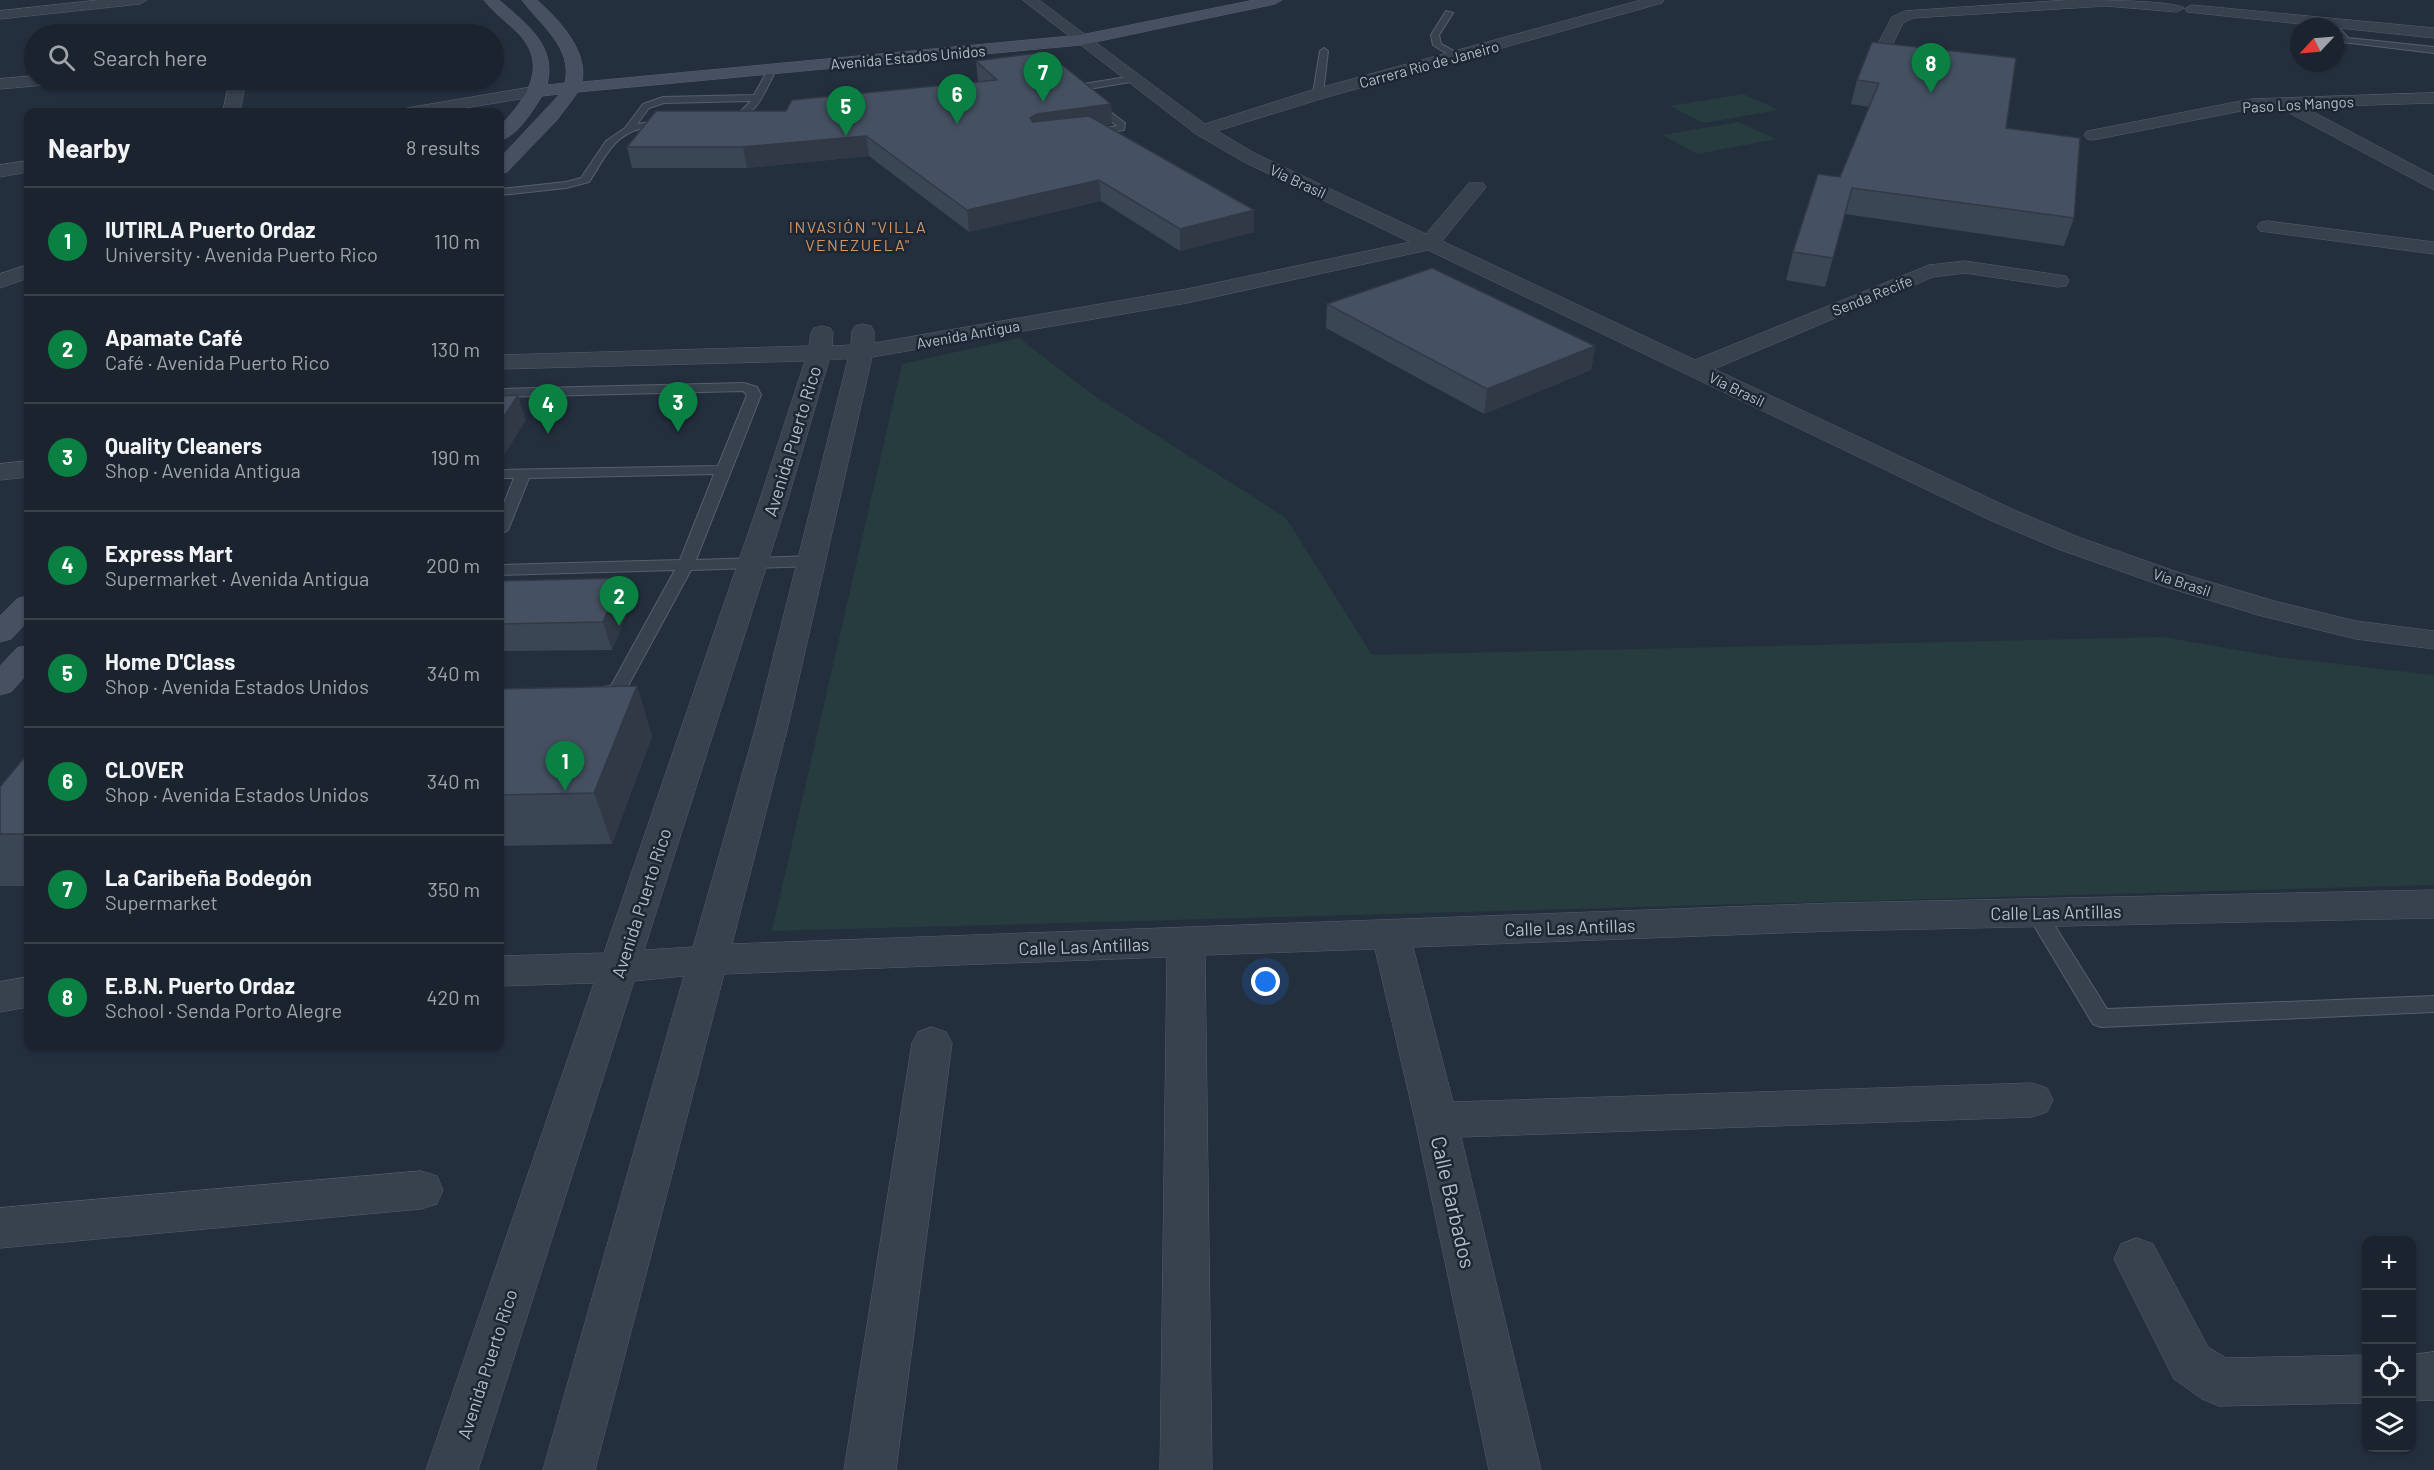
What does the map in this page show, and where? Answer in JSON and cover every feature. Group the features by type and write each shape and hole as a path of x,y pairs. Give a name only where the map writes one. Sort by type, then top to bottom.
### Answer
{"street":[{"path":"0,15 140,0"},
{"path":"491,0 537,45 542,63 538,91 504,130"},
{"path":"504,164 563,102 573,86 573,59 567,44 546,16 529,0"},
{"name":"Vía Brasil","path":"1030,0 1202,130 1250,158 1909,472 2068,543 2173,580 2269,609 2356,630 2434,640"},
{"name":"Avenida Estados Unidos","path":"538,91 1081,40 1275,0"},
{"name":"Carrera Río de Janeiro","path":"1202,130 1318,94 1658,0"},
{"path":"2150,0 2185,8 2219,9 2230,4 2227,0"},
{"path":"2227,0 2290,18"},
{"path":"1881,52 1897,20 1910,14 1932,10 2111,1 2290,18"},
{"path":"2344,27 2434,33"},
{"path":"0,84 24,82"},
{"path":"233,108 236,90"},
{"path":"437,108 538,91"},
{"name":"Paso Los Mangos","path":"2093,135 2251,104 2434,98"},
{"path":"2282,103 2434,184"},
{"path":"0,171 24,168"},
{"path":"1429,244 1476,187"},
{"path":"2267,227 2434,248"},
{"name":"Avenida Antigua","path":"862,342 962,318 1302,257 1406,233"},
{"name":"Avenida Antigua","path":"504,362 862,342 1187,296 1429,244"},
{"name":"Senda Recife","path":"1695,369 1929,271 1965,267 2058,281"},
{"path":"0,282 24,273"},
{"name":"Avenida Antigua","path":"504,342 820,344"},
{"path":"569,1470 706,960 772,726 862,342"},
{"name":"Avenida Puerto Rico","path":"452,1470 753,562 820,344"},
{"path":"0,472 24,469"},
{"path":"0,633 24,609"},
{"path":"0,685 24,659"},
{"name":"Calle Las Antillas","path":"504,972 620,967 706,960 1834,917 2434,904"},
{"name":"Calle Barbados","path":"1391,934 1436,1120 1515,1470"},
{"path":"1186,942 1186,1470"},
{"path":"0,998 24,993"},
{"path":"870,1470 932,1043"},
{"path":"1436,1120 2032,1100"},
{"path":"0,1228 421,1190"},
{"path":"2137,1259 2191,1364 2219,1382 2362,1379"},
{"path":"2416,1378 2434,1376"}],"lane":[{"path":"1449,13 1435,35 1437,45 1458,57"},
{"path":"2344,27 2434,39"},
{"path":"2344,39 2350,42 2434,50"},
{"path":"1318,94 1324,51"},
{"path":"714,119 742,115 757,98 772,70"},
{"path":"1081,134 1113,130 1121,128 1122,125 1073,85 1133,79"},
{"path":"504,192 566,185 585,180 613,137 629,127 646,106 663,100 757,98"},
{"path":"629,127 677,122"},
{"path":"504,393 744,387 752,390 754,395 686,565 616,692 581,692"},
{"path":"504,474 723,470"},
{"path":"504,520 523,474"},
{"path":"504,570 812,561"},
{"path":"2037,912 2101,1018 2434,1004"}],"green space":[{"path":"1743,94 1779,110 1704,123 1670,106"},
{"path":"1739,122 1776,139 1698,154 1662,135"},
{"path":"1019,338 1093,395 1286,518 1372,655 2163,637 2278,657 2434,675 2434,885 772,931 902,364"}],"building":[{"path":"1872,42 2016,58 2006,128 2080,138 2074,218 1852,188 1833,258 1793,252 1818,174 1840,177 1879,83 1857,80"},
{"path":"1046,52 1111,104 1037,114 1030,118 1033,122 1089,116 1254,210 1180,229 1099,180 967,210 866,136 743,147 627,147 656,111 786,111 792,100 997,80 976,61"},
{"path":"1432,268 1595,346 1487,389 1327,304"},
{"path":"518,395 504,417 504,396"},
{"path":"622,578 603,622 504,624 504,581"},
{"path":"637,686 594,793 504,795 504,689"},
{"path":"24,758 24,834 0,834 0,787"}],"place":[{"name":"E.B.N. Puerto Ordaz","path":"1931,93"},
{"name":"La Caribeña Bodegón","path":"1043,102"},
{"name":"CLOVER","path":"957,124"},
{"name":"Home D'Class","path":"846,136"},
{"name":"Quality Cleaners","path":"678,432"},
{"name":"Express Mart","path":"548,434"},
{"name":"Apamate Café","path":"619,626"},
{"name":"IUTIRLA Puerto Ordaz","path":"565,791"}],"district":[{"name":"INVASIÓN \"VILLA VENEZUELA\"","path":"858,235"}]}
